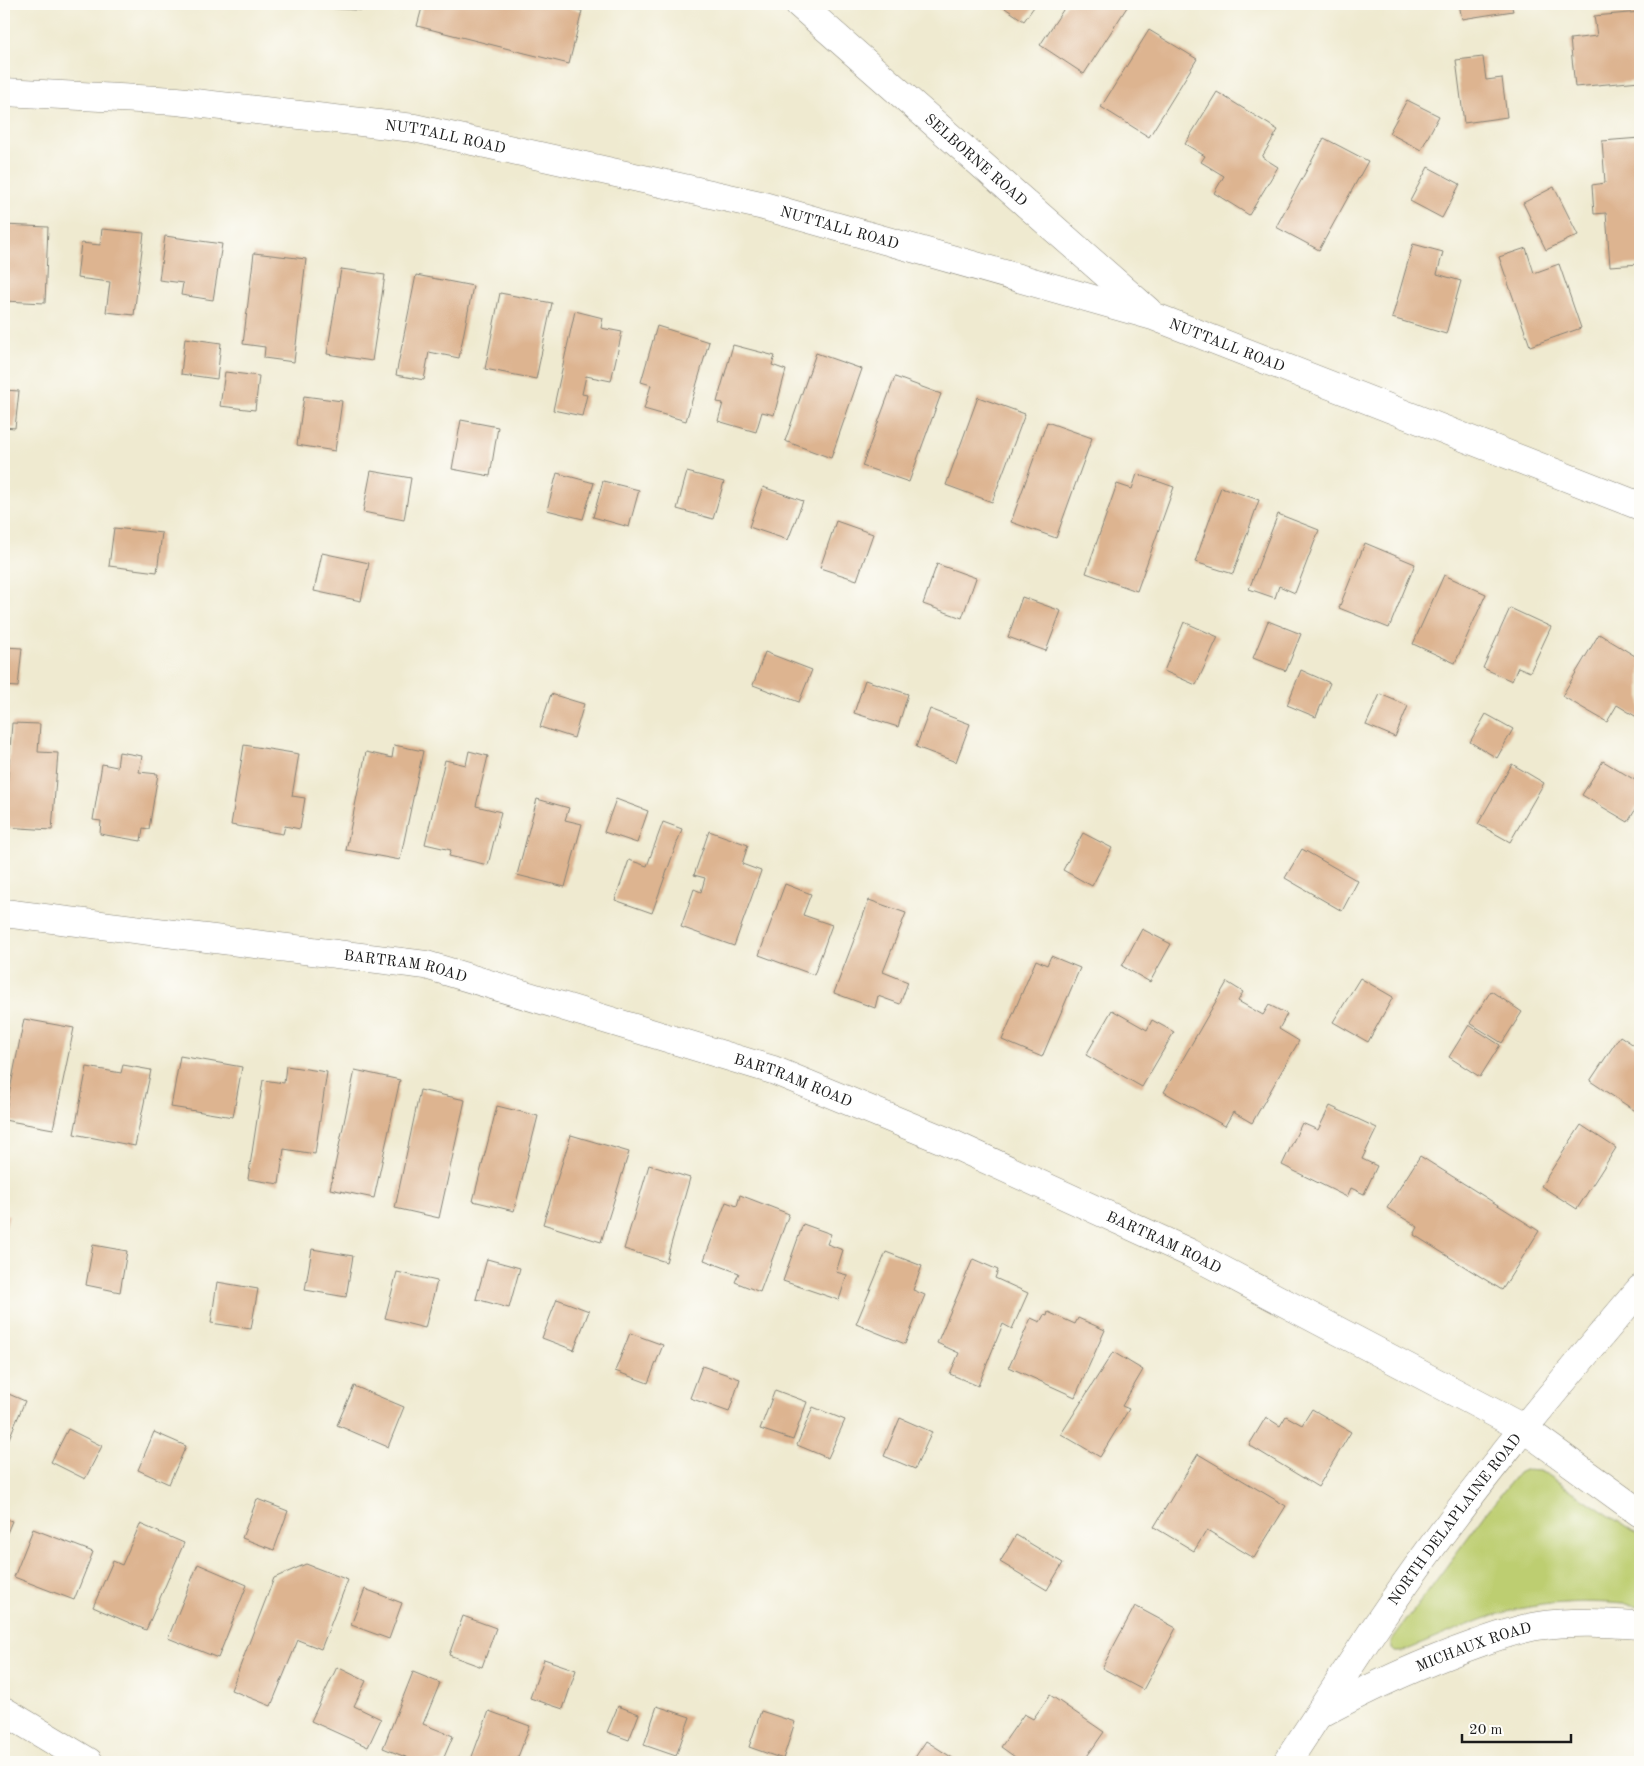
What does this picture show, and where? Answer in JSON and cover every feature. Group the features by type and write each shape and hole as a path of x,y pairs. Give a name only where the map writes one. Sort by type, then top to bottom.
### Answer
{"street":[{"name":"SELBORNE ROAD","path":"799,4 1153,316"},
{"name":"NUTTALL ROAD","path":"4,92 177,101 414,128 760,205 1153,316 1640,506"},
{"name":"BARTRAM ROAD","path":"4,913 426,965 773,1070 946,1140 1190,1253 1523,1428"},
{"name":"NORTH DELAPLAINE ROAD","path":"1287,1762 1390,1606 1523,1428 1640,1290"},
{"path":"1523,1428 1640,1513"},
{"name":"MICHAUX ROAD","path":"1318,1715 1366,1689 1453,1652 1504,1634 1536,1626 1571,1623 1640,1625"},
{"path":"4,1711 89,1762"}],"green space":[{"path":"1524,1470 1539,1471 1548,1475 1640,1536 1640,1606 1581,1602 1522,1608 1484,1619 1402,1652 1394,1652 1391,1649 1391,1641 1486,1513 1518,1473"}],"building":[{"path":"293,4 374,4 373,11 293,6"},
{"path":"423,4 551,4 582,11 569,64 417,26"},
{"path":"999,4 1036,4 1024,21"},
{"path":"1067,4 1129,4 1084,74 1040,45"},
{"path":"1459,4 1511,4 1513,11 1462,19"},
{"path":"1640,12 1640,51 1638,51 1640,81 1575,87 1570,39 1597,36 1594,16"},
{"path":"1149,30 1197,59 1149,137 1101,107"},
{"path":"1483,57 1486,80 1502,78 1507,117 1464,123 1456,60"},
{"path":"1217,92 1278,130 1262,157 1278,167 1249,215 1214,193 1224,176 1201,162 1205,156 1185,144"},
{"path":"1407,100 1439,116 1421,150 1389,133"},
{"path":"1324,138 1368,161 1319,250 1276,227"},
{"path":"1640,138 1640,264 1610,266 1606,213 1594,214 1592,185 1605,183 1602,141"},
{"path":"1428,167 1460,184 1442,218 1410,201"},
{"path":"1554,187 1578,235 1546,250 1523,203"},
{"path":"4,225 48,227 45,303 4,301"},
{"path":"102,229 144,233 134,315 106,312 110,282 77,278 81,243 100,245"},
{"path":"165,236 222,244 213,300 181,295 183,283 159,280"},
{"path":"1413,244 1443,252 1437,274 1461,281 1446,334 1392,318"},
{"path":"1526,248 1534,273 1559,264 1581,328 1530,346 1499,257"},
{"path":"254,253 306,259 294,362 264,358 265,347 243,344"},
{"path":"341,269 385,275 372,361 327,354"},
{"path":"416,275 473,286 459,358 429,352 424,380 396,375"},
{"path":"500,293 552,303 536,379 485,369"},
{"path":"575,311 603,318 601,328 622,332 611,381 586,376 582,394 587,395 582,416 553,410"},
{"path":"657,326 709,342 686,421 644,409 651,385 641,382"},
{"path":"185,338 221,343 217,379 181,374"},
{"path":"733,345 775,356 772,365 786,370 774,415 762,412 756,432 718,421 723,403 717,402"},
{"path":"816,353 862,369 831,458 785,441"},
{"path":"225,372 259,376 255,410 220,406"},
{"path":"895,377 941,394 909,482 862,466"},
{"path":"4,390 19,391 15,428 4,427"},
{"path":"304,396 342,401 335,451 297,445"},
{"path":"978,397 1025,414 992,502 946,485"},
{"path":"461,420 498,427 490,476 452,469"},
{"path":"1047,422 1092,438 1056,538 1011,522"},
{"path":"371,471 411,478 404,520 363,512"},
{"path":"687,472 724,482 713,519 677,509"},
{"path":"557,473 594,483 583,519 547,510"},
{"path":"1137,474 1174,487 1137,591 1086,573 1117,484 1132,489"},
{"path":"603,481 639,490 629,527 593,517"},
{"path":"763,487 803,501 788,540 749,527"},
{"path":"1221,487 1259,500 1233,574 1195,562"},
{"path":"1278,514 1319,530 1295,593 1279,586 1275,598 1249,589"},
{"path":"836,521 873,534 857,580 820,568"},
{"path":"114,528 162,533 157,572 109,566"},
{"path":"1365,543 1415,564 1389,628 1339,608"},
{"path":"322,553 369,563 361,601 314,591"},
{"path":"937,564 976,578 962,618 923,604"},
{"path":"1444,575 1486,594 1455,663 1413,644"},
{"path":"1022,597 1061,611 1046,651 1008,637"},
{"path":"1510,608 1551,627 1530,672 1518,667 1512,681 1483,668"},
{"path":"1268,621 1301,634 1286,671 1253,658"},
{"path":"1184,622 1218,637 1196,685 1164,671"},
{"path":"1599,634 1640,659 1640,719 1617,705 1607,722 1562,696"},
{"path":"4,647 22,648 18,687 4,686"},
{"path":"765,652 812,670 799,702 753,685"},
{"path":"1301,670 1330,683 1316,717 1287,705"},
{"path":"865,680 908,694 898,727 854,713"},
{"path":"551,694 584,704 574,738 540,727"},
{"path":"1380,694 1408,706 1395,737 1366,725"},
{"path":"930,709 970,724 956,762 916,747"},
{"path":"1486,714 1513,729 1497,758 1470,742"},
{"path":"12,723 40,724 38,752 58,753 52,830 4,827"},
{"path":"244,745 299,754 292,796 305,798 300,829 285,826 283,834 231,825"},
{"path":"394,745 423,751 400,860 346,850 366,752 392,758"},
{"path":"469,751 488,756 476,806 501,812 488,865 449,856 451,850 425,844 445,760 466,765"},
{"path":"119,752 142,756 139,772 158,774 149,829 143,828 141,841 100,834 101,821 93,820 102,764 117,767"},
{"path":"1603,761 1640,783 1640,802 1628,822 1582,795"},
{"path":"1512,764 1544,783 1510,842 1478,824"},
{"path":"537,799 569,808 565,820 582,824 565,887 517,875"},
{"path":"616,799 648,811 637,843 604,832"},
{"path":"663,822 682,829 652,913 615,900 629,860 647,866"},
{"path":"709,831 748,845 742,864 761,871 734,946 681,927 694,889 701,892 705,878 694,875"},
{"path":"1083,833 1112,848 1092,886 1063,870"},
{"path":"1302,849 1358,881 1342,911 1285,878"},
{"path":"785,884 811,894 803,915 832,925 814,975 759,955"},
{"path":"869,900 906,913 883,972 908,982 900,1004 878,996 875,1008 834,993"},
{"path":"1142,929 1171,944 1150,982 1122,966"},
{"path":"1051,956 1080,968 1042,1057 1002,1040 1036,960 1047,965"},
{"path":"1360,978 1393,997 1368,1042 1333,1022"},
{"path":"1227,982 1243,992 1238,1001 1263,1015 1269,1005 1287,1014 1279,1029 1299,1041 1252,1123 1233,1112 1225,1126 1164,1092"},
{"path":"1491,991 1522,1012 1502,1043 1470,1023"},
{"path":"1112,1010 1147,1030 1152,1020 1174,1032 1142,1087 1086,1055"},
{"path":"24,1019 74,1028 53,1129 4,1120"},
{"path":"1469,1025 1500,1045 1480,1077 1449,1057"},
{"path":"1620,1036 1640,1049 1640,1114 1590,1081"},
{"path":"180,1056 242,1067 233,1117 171,1107"},
{"path":"123,1065 151,1070 135,1146 74,1134 87,1067 121,1073"},
{"path":"286,1066 327,1072 315,1154 284,1149 279,1184 248,1179 263,1080 284,1083"},
{"path":"355,1070 400,1080 374,1198 330,1189"},
{"path":"420,1090 465,1100 439,1218 395,1208"},
{"path":"497,1106 538,1116 514,1211 473,1201"},
{"path":"1330,1106 1377,1128 1362,1159 1377,1166 1364,1194 1351,1188 1347,1197 1282,1165 1302,1123 1318,1130"},
{"path":"1581,1125 1616,1148 1577,1209 1541,1186"},
{"path":"571,1135 629,1152 601,1242 543,1224"},
{"path":"1420,1156 1539,1231 1502,1290 1414,1235 1418,1227 1387,1208"},
{"path":"649,1165 690,1178 666,1262 624,1249"},
{"path":"740,1195 789,1214 760,1292 735,1282 739,1273 704,1260 726,1202 737,1206"},
{"path":"4,1214 9,1215 4,1233"},
{"path":"803,1224 831,1234 827,1244 843,1250 836,1272 847,1275 839,1300 783,1281"},
{"path":"93,1245 127,1251 120,1292 86,1285"},
{"path":"312,1249 353,1256 346,1297 305,1290"},
{"path":"886,1252 922,1266 913,1290 925,1295 905,1344 856,1324"},
{"path":"487,1259 520,1268 509,1308 476,1299"},
{"path":"973,1259 998,1270 995,1278 1028,1293 1012,1329 1003,1324 978,1386 950,1374 959,1353 937,1343"},
{"path":"397,1272 437,1281 425,1328 385,1318"},
{"path":"217,1282 258,1289 251,1329 211,1323"},
{"path":"557,1299 589,1311 574,1350 542,1338"},
{"path":"1048,1312 1075,1324 1078,1318 1105,1330 1075,1397 1009,1367 1031,1318 1040,1322 1044,1315 1047,1316"},
{"path":"630,1333 663,1345 648,1383 615,1371"},
{"path":"1113,1352 1143,1370 1122,1406 1129,1409 1100,1457 1061,1434"},
{"path":"702,1366 740,1379 729,1412 690,1398"},
{"path":"354,1386 404,1407 388,1447 337,1425"},
{"path":"775,1390 807,1402 793,1440 760,1429"},
{"path":"4,1392 25,1401 7,1443 4,1441"},
{"path":"813,1407 845,1420 828,1458 797,1445"},
{"path":"1312,1409 1351,1432 1318,1487 1249,1445 1266,1417 1280,1426 1286,1416 1302,1425"},
{"path":"900,1418 932,1432 915,1469 884,1456"},
{"path":"68,1429 102,1446 85,1479 51,1462"},
{"path":"154,1432 186,1446 169,1484 138,1470"},
{"path":"1198,1454 1286,1506 1254,1558 1207,1530 1194,1551 1154,1527"},
{"path":"257,1499 288,1511 274,1550 242,1538"},
{"path":"4,1518 12,1521 4,1540"},
{"path":"140,1524 184,1543 146,1630 93,1607 113,1561 122,1565"},
{"path":"33,1529 93,1552 74,1600 14,1577"},
{"path":"1016,1535 1063,1563 1047,1590 1000,1562"},
{"path":"198,1564 247,1585 218,1658 168,1638"},
{"path":"306,1564 348,1580 321,1649 298,1640 271,1706 231,1690 274,1578"},
{"path":"365,1589 402,1603 389,1639 351,1625"},
{"path":"1135,1606 1176,1628 1143,1690 1102,1668"},
{"path":"463,1616 496,1628 482,1667 449,1655"},
{"path":"544,1659 576,1670 563,1709 530,1698"},
{"path":"337,1667 366,1681 354,1706 381,1719 368,1747 311,1721"},
{"path":"413,1672 440,1683 423,1724 453,1736 442,1762 406,1762 408,1758 383,1748"},
{"path":"1050,1695 1104,1732 1083,1762 1022,1762 1001,1747 1024,1714 1033,1719"},
{"path":"618,1706 639,1714 629,1740 607,1732"},
{"path":"657,1706 690,1717 676,1756 644,1745"},
{"path":"489,1711 530,1726 516,1762 470,1762"},
{"path":"761,1711 795,1722 783,1759 749,1747"},
{"path":"926,1741 959,1762 912,1762"}]}
